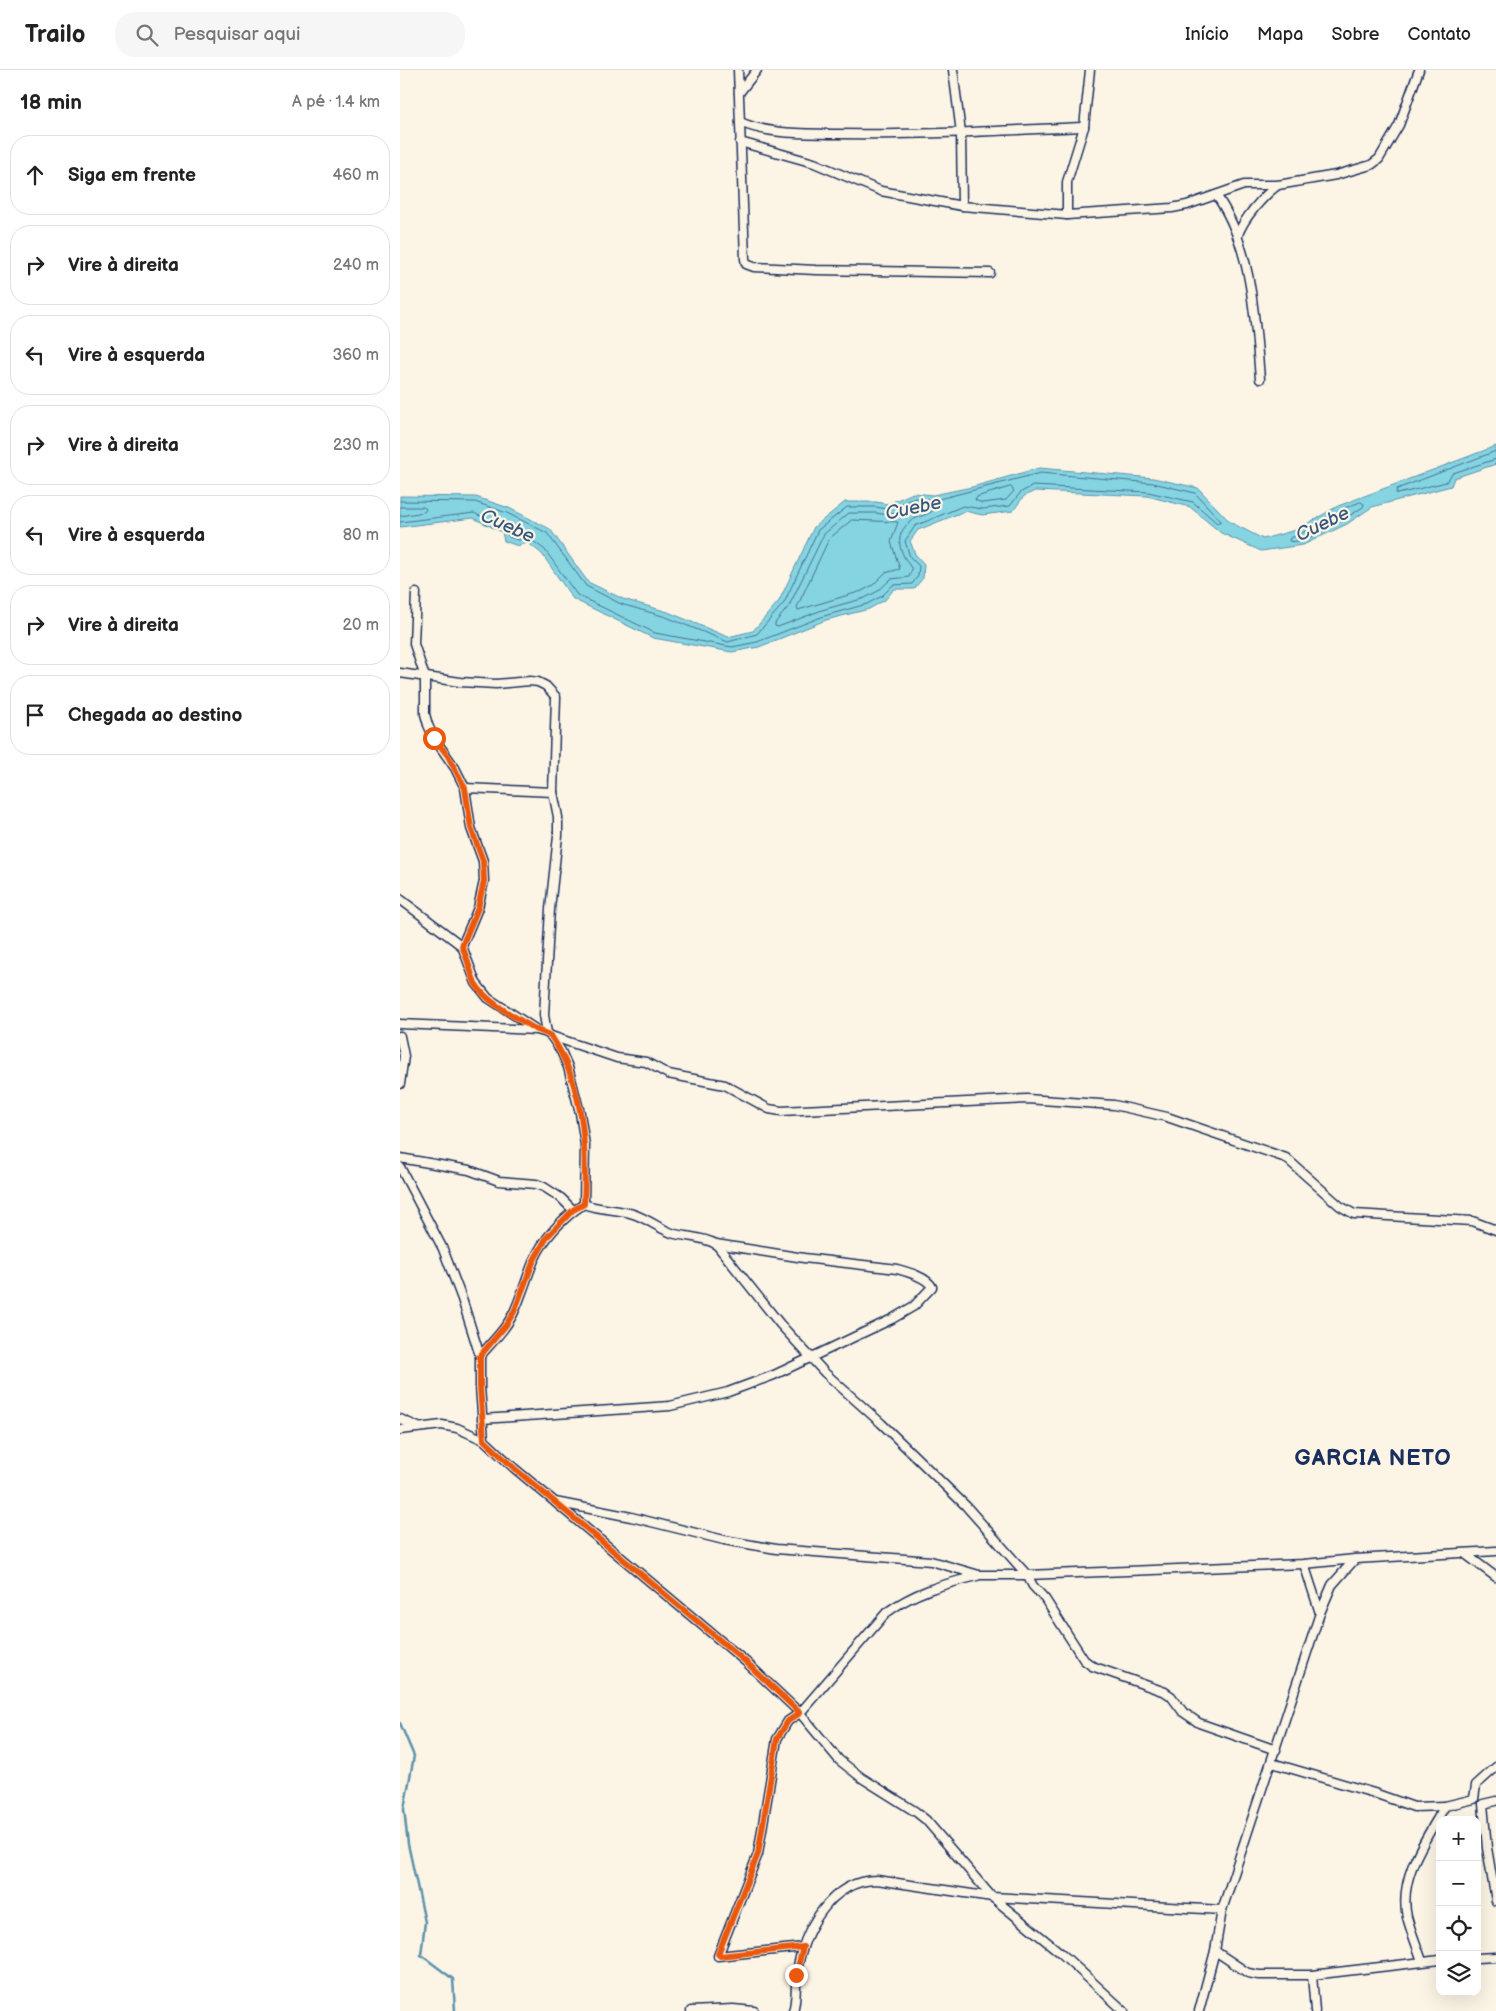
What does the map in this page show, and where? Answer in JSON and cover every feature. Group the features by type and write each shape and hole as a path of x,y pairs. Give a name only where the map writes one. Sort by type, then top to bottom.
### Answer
{"street":[{"path":"738,70 744,260 750,266 816,270 990,273"},
{"path":"739,94 756,70"},
{"path":"954,70 961,133 962,206"},
{"path":"1067,215 1067,182 1084,127 1090,70"},
{"path":"740,142 814,163 881,191 962,206 1067,215 1172,208 1244,185 1278,185 1336,175 1371,165 1379,159 1399,125 1419,70"},
{"path":"740,122 756,128 794,132 885,135 1084,127"},
{"path":"1238,235 1244,222 1271,190 1278,185"},
{"path":"1216,195 1225,207 1238,235 1255,318 1260,379"},
{"path":"416,593 414,644 424,677 425,714 434,738 455,768 465,788 471,828 483,861 484,881 478,908 462,946"},
{"path":"400,673 496,684 538,682 556,697 553,792 558,817 558,836 550,909 544,1015 549,1035 568,1067 580,1113 585,1145 584,1204"},
{"path":"465,788 553,792"},
{"path":"400,899 462,946 476,983 488,998 536,1030 617,1058 646,1062 668,1074 700,1081 717,1082 769,1109 781,1111 1027,1099 1114,1105 1167,1117 1286,1158 1340,1206 1354,1214 1472,1222 1496,1230"},
{"path":"400,1024 536,1030"},
{"path":"400,1036 404,1056 400,1084"},
{"path":"400,1158 469,1170 499,1181 536,1184 561,1198 573,1210"},
{"path":"400,1167 443,1248 480,1356 484,1440"},
{"path":"480,1356 506,1325 514,1312 534,1260 547,1237 573,1210 584,1204 635,1215 672,1234 708,1239 716,1244 780,1324 825,1373 882,1423 966,1506 1027,1575 1033,1586 1045,1599 1084,1660 1092,1666 1165,1692 1171,1696 1183,1712 1200,1723 1276,1750"},
{"path":"482,1419 680,1404 728,1392 774,1375 810,1356 892,1319 914,1306 931,1288 932,1284 909,1272 898,1269 804,1258 716,1244"},
{"path":"400,1419 418,1427"},
{"path":"400,1430 442,1425 457,1428 484,1440 514,1468 746,1662 800,1713 839,1760 862,1778 926,1820 992,1898 1062,1954 1124,2011"},
{"path":"555,1502 776,1549 931,1561 979,1575"},
{"path":"803,1947 718,1956 758,1854 777,1739 788,1721 800,1713 886,1613 902,1601 936,1586 979,1575 1027,1575 1304,1564 1355,1559 1496,1551"},
{"path":"1464,1553 1496,1577"},
{"path":"1198,2011 1215,1951 1222,1910 1320,1613 1332,1585 1355,1559"},
{"path":"1304,1564 1320,1613"},
{"path":"1272,1763 1374,1793 1414,1808 1445,1806 1474,1799 1483,1804 1496,1801"},
{"path":"1474,1799 1476,1784 1496,1767"},
{"path":"1483,1804 1487,1848 1496,1901"},
{"path":"1422,1961 1407,1916 1405,1901 1407,1882 1416,1859 1445,1806"},
{"path":"794,2011 796,1975 803,1947 810,1930 823,1909 834,1898 858,1882 877,1880 992,1898 1222,1910"},
{"path":"1215,1951 1248,1973 1258,1975 1312,1975 1436,1960"},
{"path":"1481,1958 1496,1957"},
{"path":"1312,1975 1315,2011"},
{"path":"690,2011 734,2009 754,2011"}],"water":[{"name":"Cuebe","path":"1496,446 1496,464 1454,478 1451,486 1372,507 1347,524 1303,545 1261,551 1221,533 1190,507 1147,496 1035,491 1024,496 1013,511 982,515 965,511 918,530 910,541 915,554 924,564 923,578 914,589 894,589 885,600 869,609 826,620 759,647 732,652 653,638 573,599 542,554 527,542 518,546 504,541 502,532 473,518 400,527 400,496 476,497 509,508 550,529 588,582 623,599 668,612 728,637 753,631 779,601 814,527 845,502 888,504 913,493 933,495 972,487 1039,468 1153,478 1198,488 1230,522 1263,539 1296,530 1338,506"}],"waterway":[{"path":"400,1723 414,1756 404,1809 408,1844 425,1922 421,1955 453,1979 455,2011"}],"district":[{"name":"GARCIA NETO","path":"1373,1457"}],"route":[{"path":"434,738 448,756 465,788 471,828 483,861 484,881 478,908 462,946 476,983 488,998 536,1030 547,1033 561,1051 568,1067 580,1113 585,1145 584,1204 573,1210 547,1237 534,1260 514,1312 506,1325 480,1356 484,1440 514,1468 746,1662 800,1713 788,1721 777,1739 758,1854 718,1954 720,1956 803,1947 796,1975"}]}
